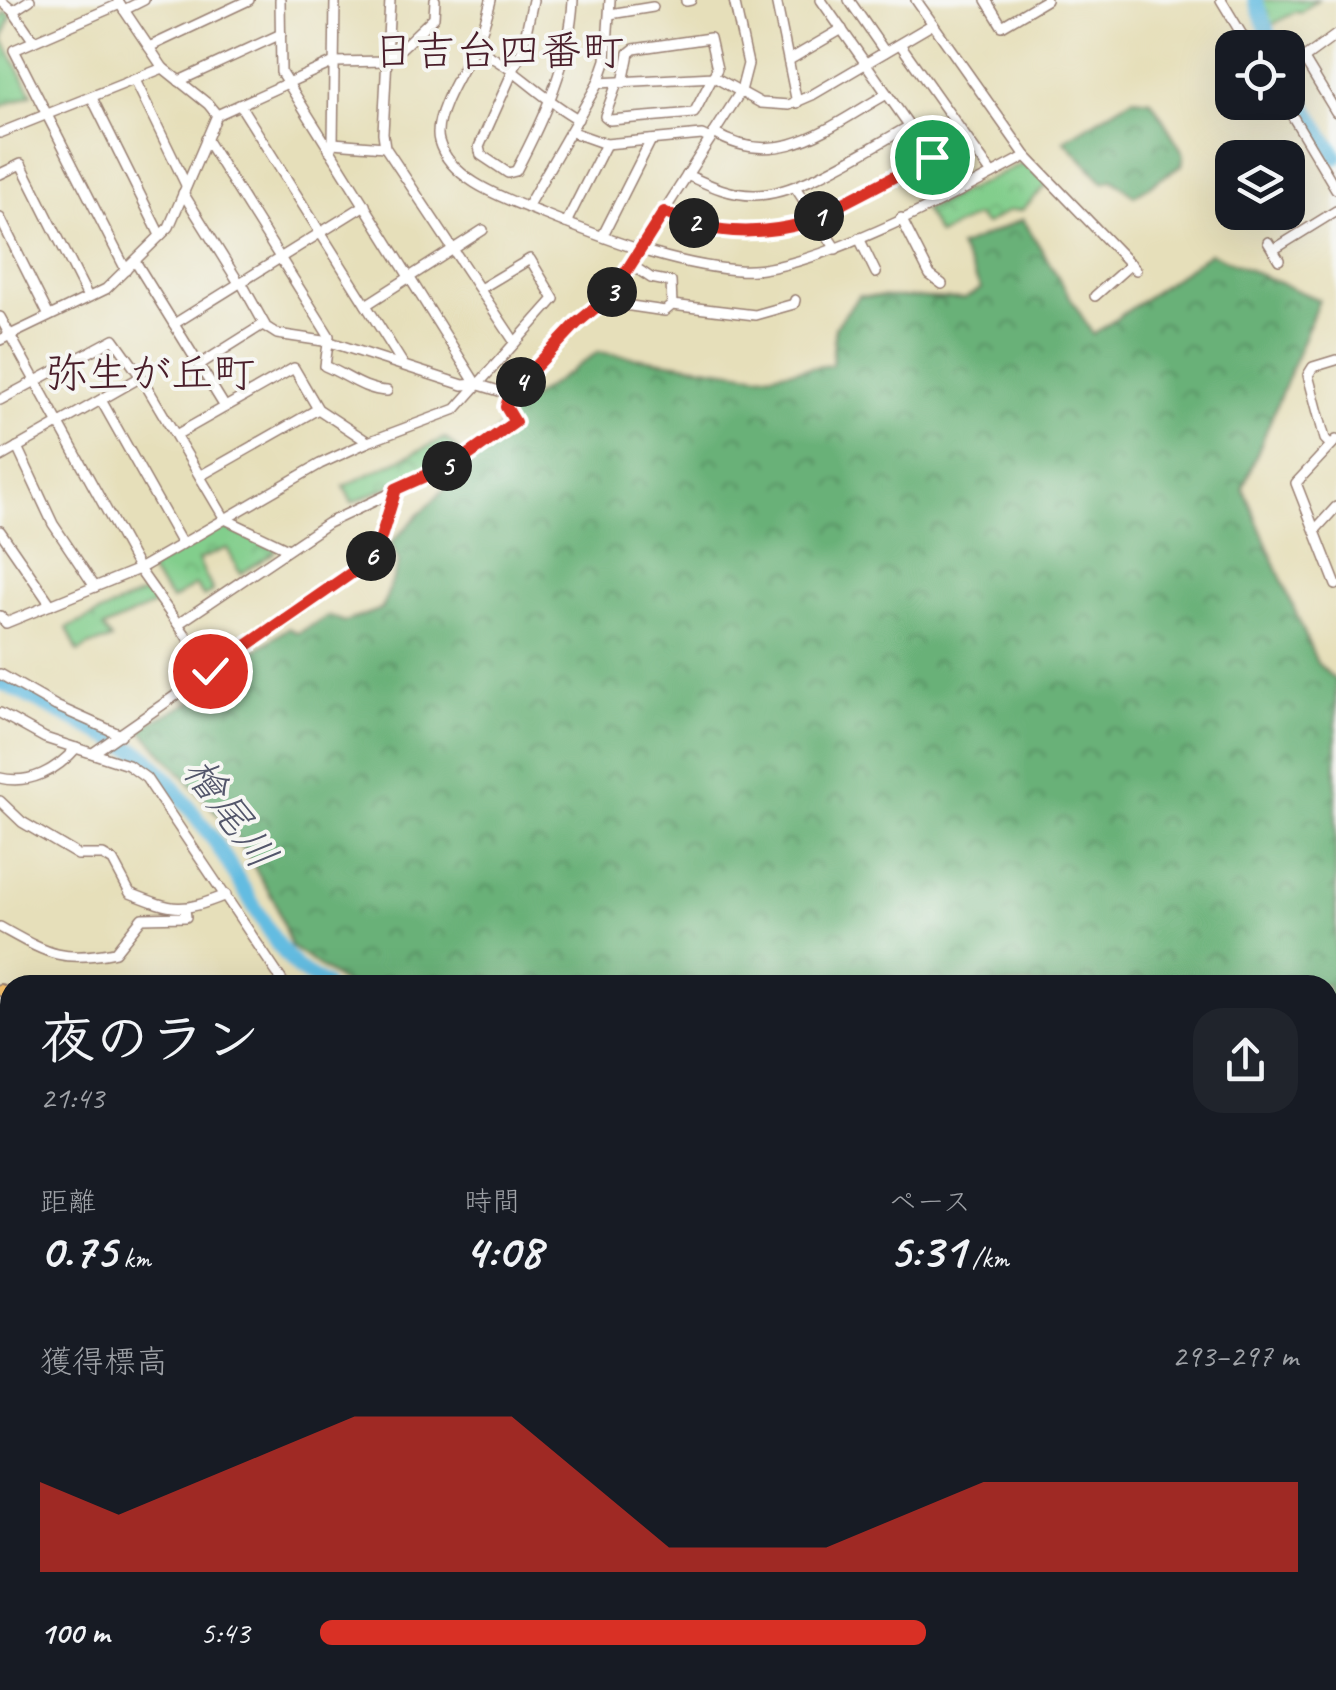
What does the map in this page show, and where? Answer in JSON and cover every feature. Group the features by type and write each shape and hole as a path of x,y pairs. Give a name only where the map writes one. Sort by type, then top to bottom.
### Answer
{"street":[{"path":"0,0 13,10 33,40"},
{"path":"13,10 30,0"},
{"path":"126,270 14,50 120,5 144,0"},
{"path":"149,47 250,0"},
{"path":"280,0 280,72 331,147 476,384"},
{"path":"331,147 335,0"},
{"path":"390,0 383,133 386,146 514,341"},
{"path":"5,338 106,289 169,227 217,115 334,62 388,61 434,16 434,0"},
{"path":"491,0 474,48 439,119 438,140 444,154 477,183 502,198 641,248 741,271 792,263 836,249 1026,156"},
{"path":"533,0 528,35 479,146 481,155 508,173 516,171 550,102 570,28 573,0"},
{"path":"527,207 598,83 606,60 610,0"},
{"path":"178,624 328,523 463,459 515,422 506,407 510,394 577,323 612,294 741,91 748,64 734,0"},
{"path":"776,0 797,102"},
{"path":"821,0 956,192"},
{"path":"848,0 885,52"},
{"path":"916,0 1026,156 1133,267 1095,296"},
{"path":"986,0 1002,26 1042,1"},
{"path":"1221,0 1239,30"},
{"path":"120,5 163,68 217,115"},
{"path":"610,14 653,6"},
{"path":"598,83 714,77 762,103 776,106 797,102 933,24"},
{"path":"789,60 842,29"},
{"path":"179,81 280,34"},
{"path":"1305,58 1336,35"},
{"path":"710,38 717,69 694,113 610,120 606,116 620,83 634,48 710,38"},
{"path":"900,44 992,174"},
{"path":"474,48 501,59 550,102 578,119"},
{"path":"1305,60 1332,97 1336,112"},
{"path":"0,133 163,68"},
{"path":"134,80 185,189 264,324 277,334 330,342 463,385 476,384 510,394"},
{"path":"572,132 606,144 702,135 750,148 791,146 887,94"},
{"path":"92,98 160,235"},
{"path":"240,104 402,364"},
{"path":"1295,120 1336,189"},
{"path":"687,175 720,190 758,196 794,187 910,126"},
{"path":"206,140 330,342 325,366 382,394"},
{"path":"603,236 651,140"},
{"path":"566,223 606,144"},
{"path":"331,147 386,146"},
{"path":"664,212 731,232 772,230 816,218 932,157"},
{"path":"0,174 22,164 88,298"},
{"path":"794,187 836,249"},
{"path":"174,324 365,205"},
{"path":"1273,251 1336,211"},
{"path":"0,218 50,316"},
{"path":"901,218 930,275 942,284"},
{"path":"366,305 483,230"},
{"path":"859,238 876,273"},
{"path":"0,616 6,623 140,568 320,464 456,408 554,300 530,259 480,290"},
{"path":"135,261 225,407"},
{"path":"630,264 651,278 671,282 672,305"},
{"path":"612,294 624,305 664,310 672,305 746,314 794,304 795,300"},
{"path":"746,314 750,327"},
{"path":"0,317 5,338 36,382 140,568 210,671"},
{"path":"199,365 264,324"},
{"path":"0,400 114,339 141,377 225,519 288,549"},
{"path":"1335,579 1296,483 1334,442 1325,438 1308,375 1313,367 1336,360"},
{"path":"176,434 294,368 318,408 368,442"},
{"path":"0,457 141,377"},
{"path":"101,400 182,544"},
{"path":"200,476 318,408"},
{"path":"17,447 53,524 96,586"},
{"path":"94,754 366,563 378,547 396,489"},
{"path":"1314,530 1336,507"},
{"path":"0,531 51,604"},
{"path":"0,674 18,687 122,735"},
{"path":"0,713 45,738 128,764 146,778 276,975"},
{"path":"0,778 12,780 43,774 62,765 76,748"},
{"path":"0,789 12,780"},
{"path":"0,801 22,822 78,855 103,854 113,862 130,893 185,910 226,895"},
{"path":"0,927 69,958 115,952 142,918 186,917 185,910"}],"green space":[{"path":"1260,0 1317,0 1300,13 1297,11 1272,25"},
{"path":"6,12 11,16 3,40 32,94 0,107 0,21"},
{"path":"1133,98 1151,100 1184,154 1182,165 1134,196 1113,179 1103,182 1064,140"},
{"path":"1025,162 1049,183 1022,210 1008,211 985,225 976,216 938,235 924,210"},
{"path":"1023,219 1093,335 1210,253 1319,300 1243,488 1317,663 1336,681 1336,975 332,975 291,947 275,902 232,830 140,728 202,696 221,674 288,628 298,633 329,616 345,622 382,609 399,562 391,543 468,465 512,412 598,352 760,375 832,365 835,327 859,296 964,299 981,289 959,247"},
{"path":"445,438 460,455 352,503 344,486"},
{"path":"222,526 274,547 275,552 240,574 227,548 198,560 213,591 204,597 195,585 172,600 150,572 152,567"},
{"path":"148,591 156,604 103,628 111,640 78,652 67,628"}],"waterway":[{"path":"1255,0 1267,30"},
{"path":"1305,105 1336,157"},
{"name":"檜尾川","path":"0,682 144,755 166,777 216,843 277,944 308,975"}],"district":[{"name":"日吉台四番町","path":"498,51"},
{"name":"弥生が丘町","path":"150,373"}],"route":[{"path":"210,671 366,563 378,547 396,489 463,459 515,422 506,407 510,394 577,323 612,294 664,212 731,232 785,228 805,223 932,157"}]}
